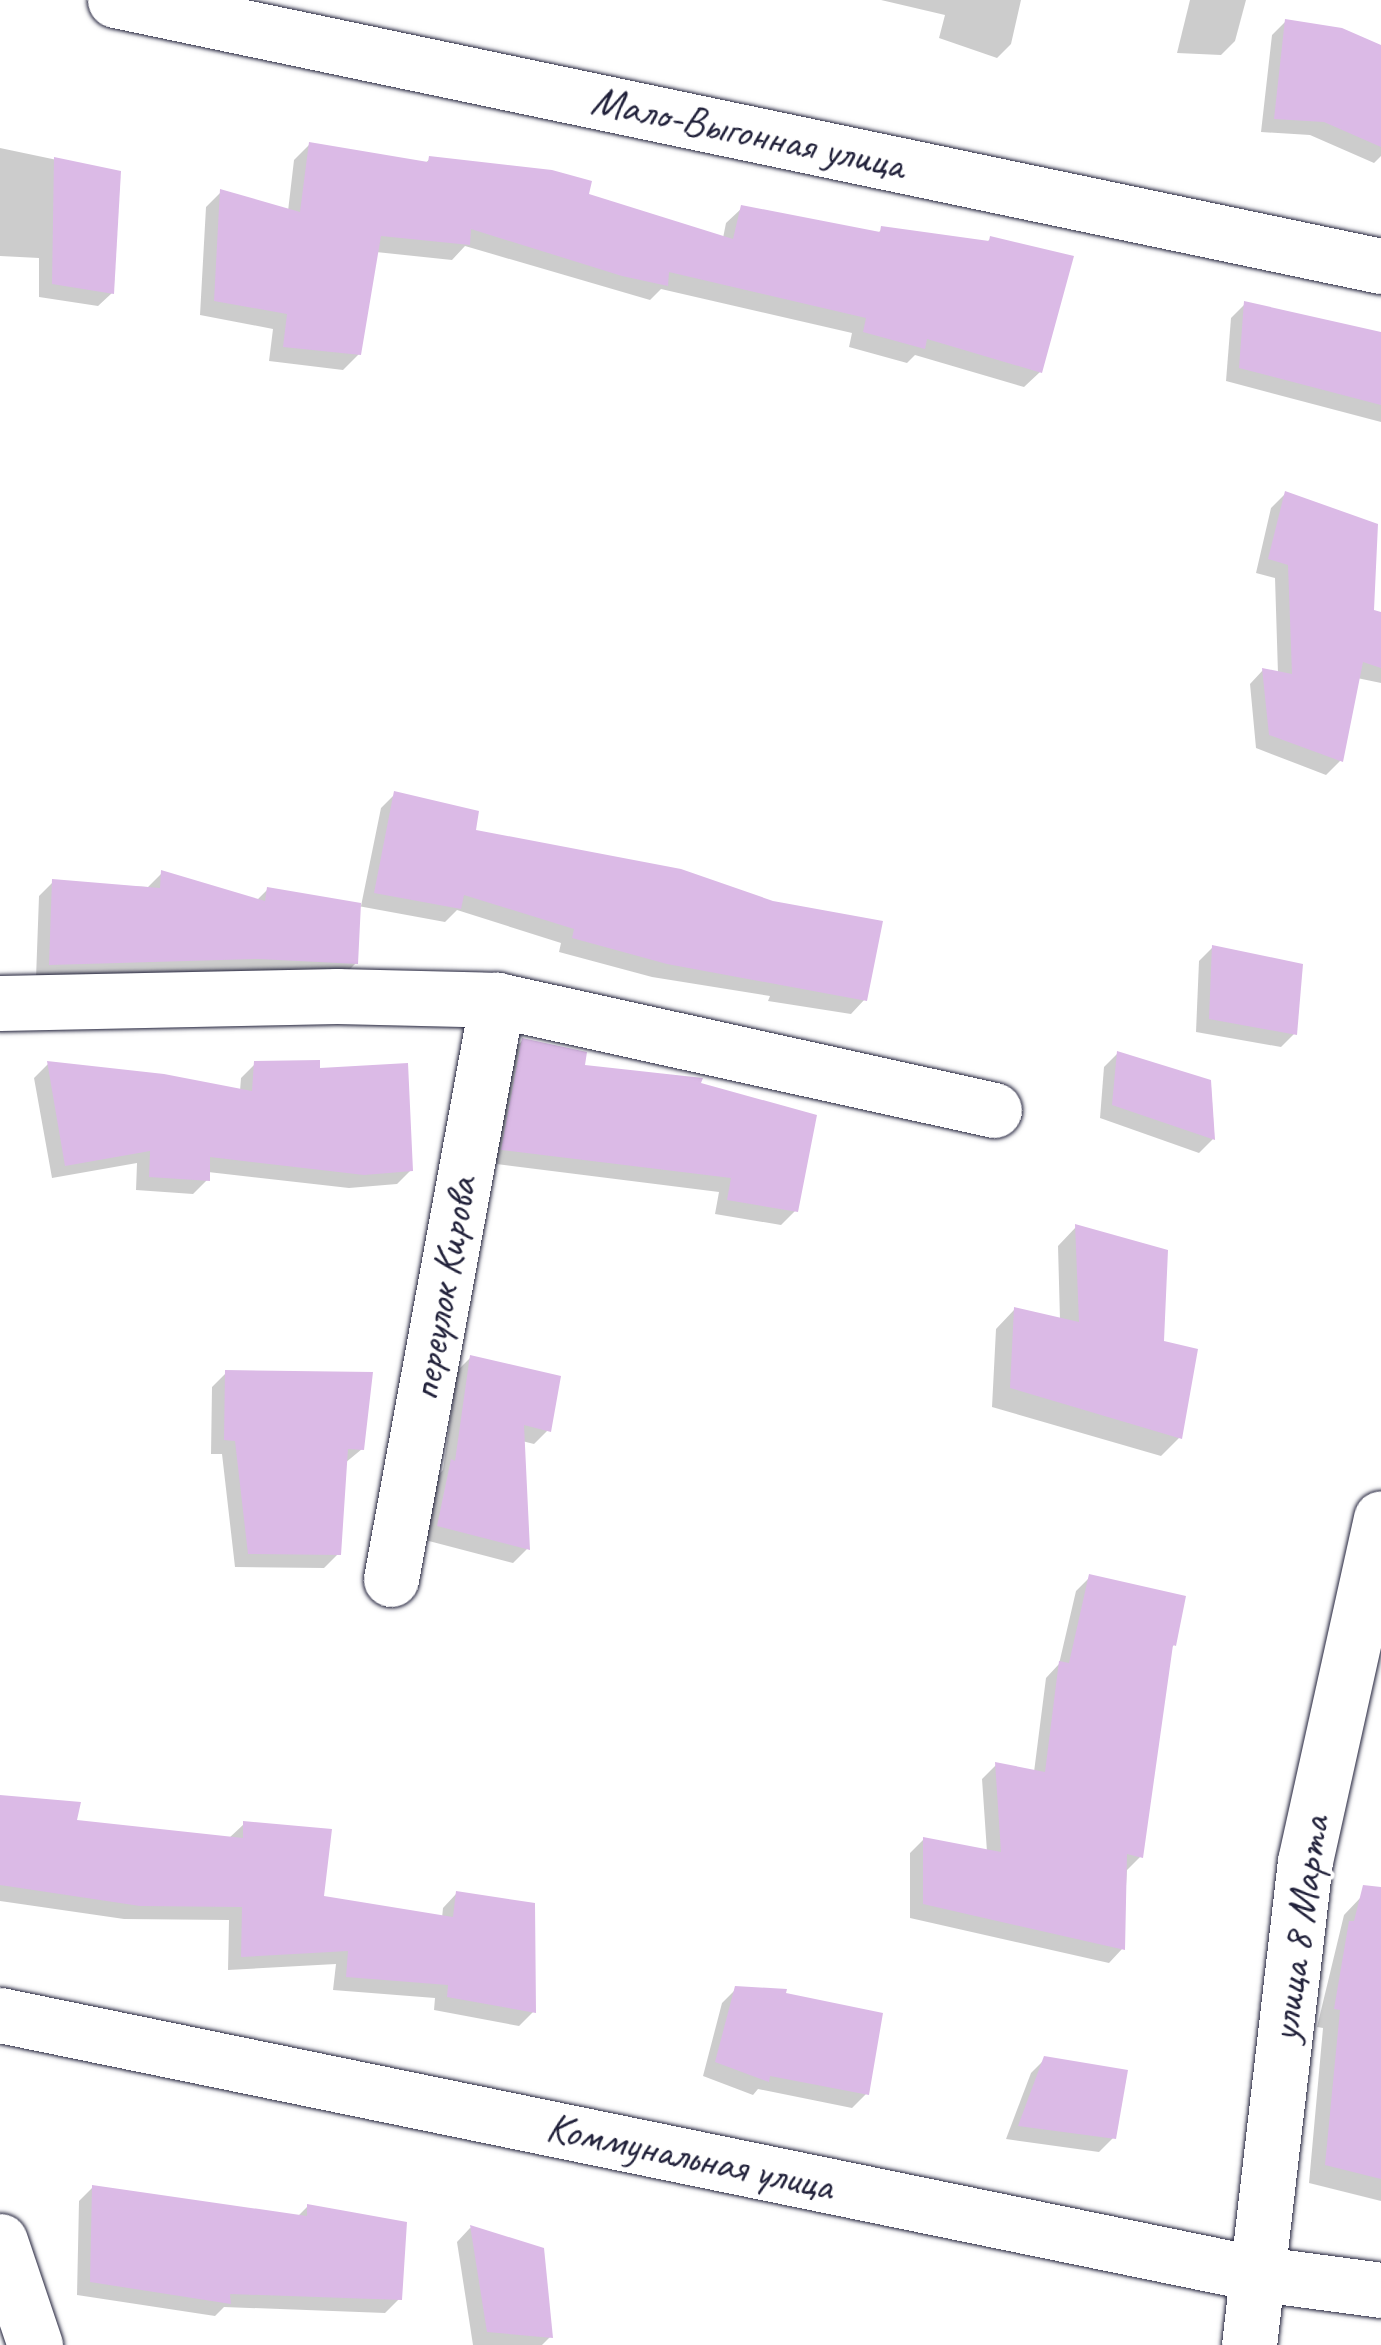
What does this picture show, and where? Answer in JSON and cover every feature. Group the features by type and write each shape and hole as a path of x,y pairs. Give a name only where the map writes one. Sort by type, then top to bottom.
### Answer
{"street":[{"name":"Мало-Выгонная улица","path":"115,0 1381,266"},
{"path":"0,1002 337,996 497,1000 994,1110"},
{"name":"переулок Кирова","path":"391,1578 497,1000"},
{"name":"улица 8 Марта","path":"1249,2345 1254,2274 1305,1861 1381,1518"},
{"name":"Коммунальная улица","path":"0,2015 1254,2274 1381,2290"},
{"path":"0,2241 35,2345"}],"building":[{"path":"1285,19 1342,28 1381,45 1381,147 1324,122 1274,119"},
{"path":"309,142 428,162 429,156 552,170 592,181 589,194 733,239 741,205 880,232 881,226 989,241 990,236 1074,256 1042,373 927,339 925,349 863,332 866,318 669,272 668,286 622,276 471,229 470,245 381,236 361,355 283,347 287,314 214,301 220,189 300,212"},
{"path":"54,157 121,171 114,294 52,284"},
{"path":"1244,301 1381,332 1381,405 1239,368"},
{"path":"1285,491 1378,524 1374,610 1381,612 1381,668 1363,662 1343,762 1269,735 1262,668 1292,674 1288,565 1268,559"},
{"path":"394,791 479,811 476,830 681,869 773,901 883,921 867,1001 667,964 572,938 574,929 464,895 461,909 374,893"},
{"path":"161,870 265,901 267,887 361,903 358,964 258,959 49,965 52,879 160,888"},
{"path":"1212,945 1303,964 1297,1035 1209,1019"},
{"path":"522,1038 587,1052 585,1065 703,1078 701,1083 817,1115 798,1212 727,1200 731,1178 501,1150"},
{"path":"1117,1051 1211,1080 1215,1140 1112,1105"},
{"path":"320,1060 320,1068 408,1063 413,1171 364,1175 210,1157 210,1181 149,1177 150,1151 65,1166 47,1061 164,1074 252,1091 254,1061"},
{"path":"1075,1224 1168,1250 1164,1341 1198,1349 1182,1439 1010,1388 1014,1307 1079,1322"},
{"path":"470,1355 561,1376 551,1432 524,1425 530,1550 437,1526 451,1459 455,1461"},
{"path":"225,1370 373,1372 364,1450 348,1449 341,1555 248,1554 235,1441 224,1440"},
{"path":"1089,1574 1186,1596 1176,1646 1173,1645 1143,1858 1127,1854 1125,1950 923,1904 923,1837 1001,1852 995,1762 1045,1772 1059,1661 1069,1663"},
{"path":"0,1795 81,1802 77,1820 243,1838 243,1821 332,1829 324,1896 453,1917 456,1891 535,1903 536,2013 447,1997 448,1985 346,1977 348,1951 241,1957 242,1907 140,1906 0,1885"},
{"path":"1363,1885 1381,1887 1381,2179 1325,2165 1340,2010 1334,2009 1349,1921 1354,1921"},
{"path":"735,1986 787,1989 786,1993 883,2013 869,2095 770,2076 769,2082 715,2062"},
{"path":"1044,2056 1128,2070 1116,2139 1018,2126"},
{"path":"92,2185 307,2216 307,2204 407,2222 402,2300 230,2294 231,2304 90,2282"},
{"path":"470,2225 544,2248 553,2338 487,2332"}]}
